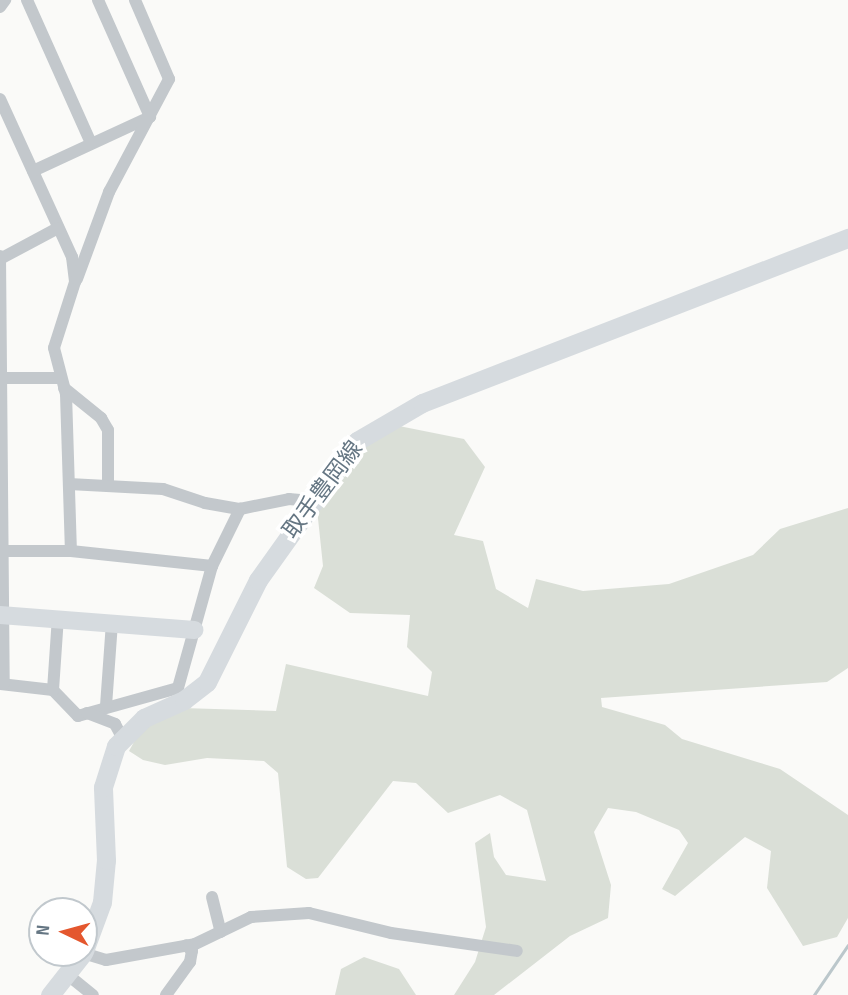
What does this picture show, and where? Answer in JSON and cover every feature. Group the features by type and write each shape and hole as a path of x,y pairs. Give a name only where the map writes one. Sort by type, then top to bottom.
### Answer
{"main road":[{"name":"取手豊岡線","path":"98,908 104,891 106,771 122,737 144,718 184,700 207,682 258,580 351,447 393,417 848,238"},
{"name":"取手豊岡線","path":"50,995 73,967"}],"street":[{"path":"0,7 5,0"},
{"path":"27,0 90,141"},
{"path":"98,0 150,117"},
{"path":"71,551 62,383 54,348 75,282 109,192 169,79 135,0"},
{"path":"0,99 72,257 75,282"},
{"path":"33,171 90,141 150,117"},
{"path":"58,228 0,258 2,684 53,690 78,716 178,688 212,566 240,509"},
{"path":"2,378 62,383 101,418 108,430 108,486"},
{"path":"69,484 163,489 205,503 240,509 289,499 311,501"},
{"path":"2,551 71,551 212,566"},
{"path":"2,615 58,617 194,630"},
{"path":"53,690 58,617"},
{"path":"106,706 112,622"},
{"path":"87,713 114,724 122,737"},
{"path":"212,897 220,932"},
{"path":"98,957 106,960 186,945 251,917 309,913 391,933 517,951"},
{"path":"166,995 190,962 192,951 186,945"},
{"path":"68,975 93,995"}],"shaded area":[{"path":"394,425 464,439 485,467 454,535 483,541 496,589 528,608 536,579 583,591 669,584 753,555 780,529 848,508 848,668 827,682 601,698 602,707 665,725 682,739 780,769 848,815 848,918 837,937 803,946 767,888 771,851 745,837 675,896 662,889 688,843 679,830 636,812 608,808 594,832 611,885 608,918 570,936 494,995 454,995 475,962 486,927 475,843 490,833 494,857 506,875 546,881 527,810 500,795 448,813 416,783 393,781 318,878 306,879 287,867 278,773 264,761 207,758 165,765 143,760 129,751 140,731 182,708 276,711 286,664 428,696 432,672 407,647 410,615 350,613 314,588 323,566 317,509 358,447"},
{"path":"364,957 399,969 416,995 335,995 341,969"}],"waterway":[{"path":"814,995 848,945"}]}
